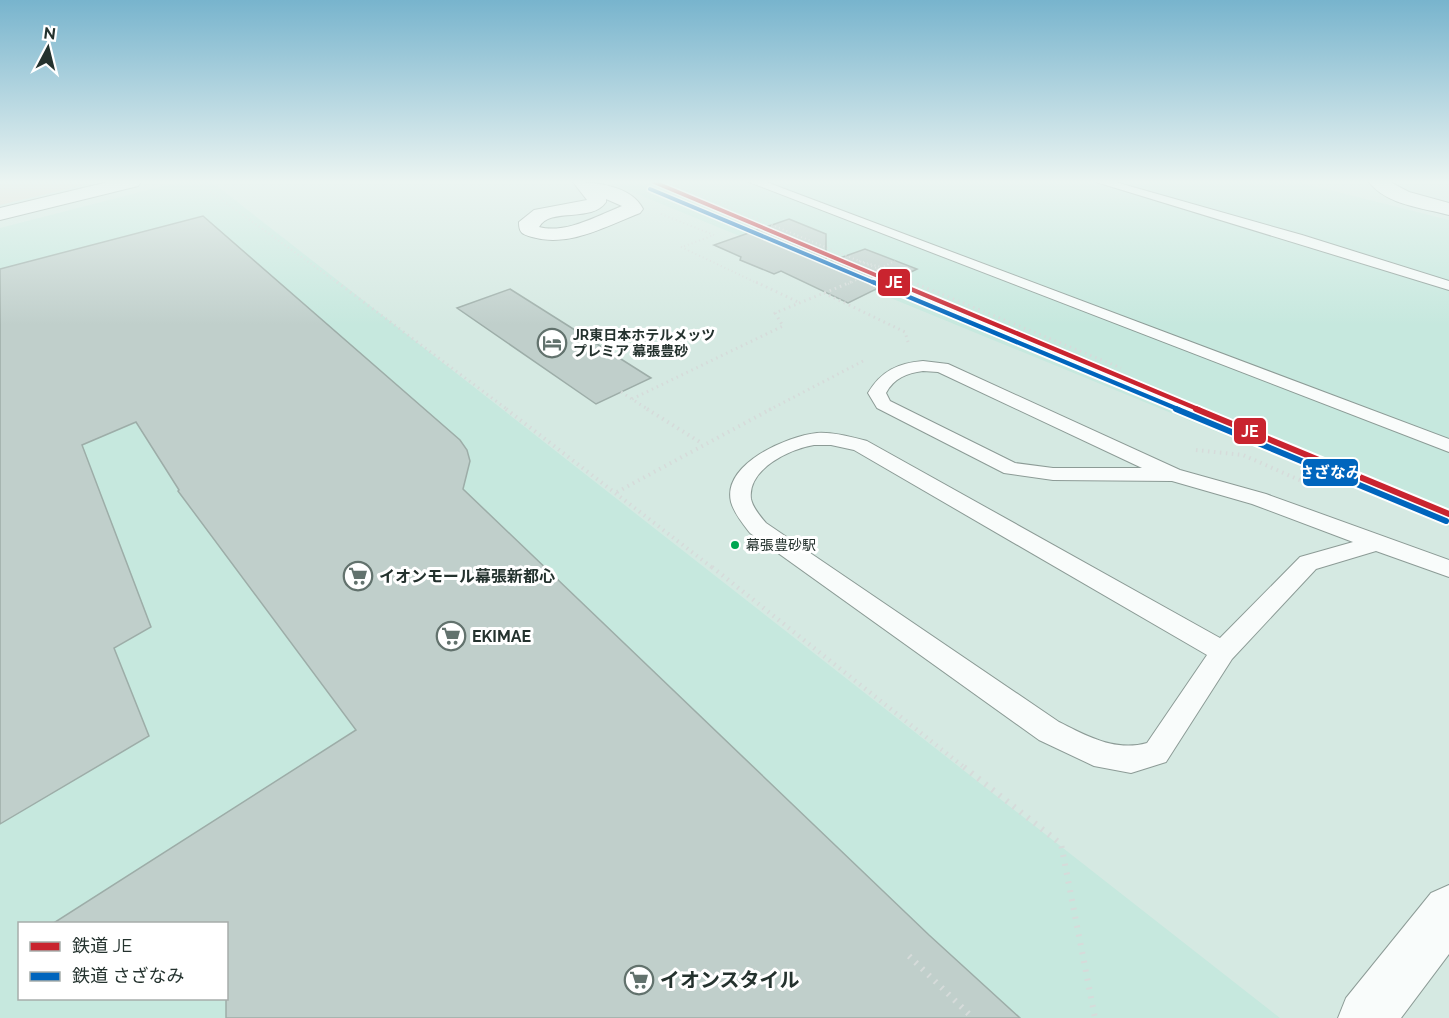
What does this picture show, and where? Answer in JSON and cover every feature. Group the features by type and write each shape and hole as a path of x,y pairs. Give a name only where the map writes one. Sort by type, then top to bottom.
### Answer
{"street":[{"path":"528,230 546,235 568,234 580,230"},
{"path":"1366,1018 1449,911"}],"lane":[{"path":"880,230 1449,446"},
{"path":"1267,230 1449,286"},
{"path":"1173,476 1053,474 1011,470 883,404 877,393 882,382 911,366 927,364 942,368 1173,476 1259,499 1449,569"},
{"path":"1223,652 860,446 834,439 812,439 787,446 752,469 743,482 740,498 758,528 1048,731 1094,753 1131,760 1156,753 1223,652 1308,563 1378,542"}],"path":[{"path":"264,230 617,492 1060,844 1095,1018"},
{"path":"700,230 714,235 681,247 798,303"},
{"path":"783,230 1121,368"},
{"path":"632,399 783,326 775,314 901,258"},
{"path":"859,261 881,268"},
{"path":"824,293 905,332 909,345"},
{"path":"621,392 703,444"},
{"path":"909,956 973,1018"}],"shaded area":[{"name":"イオンモール幕張新都心","path":"0,230 273,230 1280,1018 0,1018"},
{"path":"724,230 1449,230 1449,527"}],"building":[{"name":"イオンモール幕張新都心","path":"151,230 218,230 460,440 467,450 470,461 463,489 929,935 1020,1018 226,1018 228,922 55,922 356,730 178,491 136,422 82,445 151,627 114,648 149,736 0,824 0,269"},
{"path":"759,230 815,230 826,234 826,263 865,249 917,269 848,303 781,271 774,274 740,260 741,257 714,245"},
{"name":"JR東日本ホテルメッツ プレミア 幕張豊砂","path":"510,289 651,378 596,404 457,308"}],"rail line":[{"name":"さざなみ","path":"747,230 1446,521"},
{"name":"JE","path":"768,230 1449,514"}],"place":[{"name":"JR東日本ホテルメッツ プレミア 幕張豊砂","path":"552,343"},
{"name":"幕張豊砂駅","path":"735,545"},
{"name":"イオンモール幕張新都心","path":"358,576"},
{"name":"EKIMAE","path":"451,636"},
{"name":"イオンスタイル","path":"639,980"}]}
